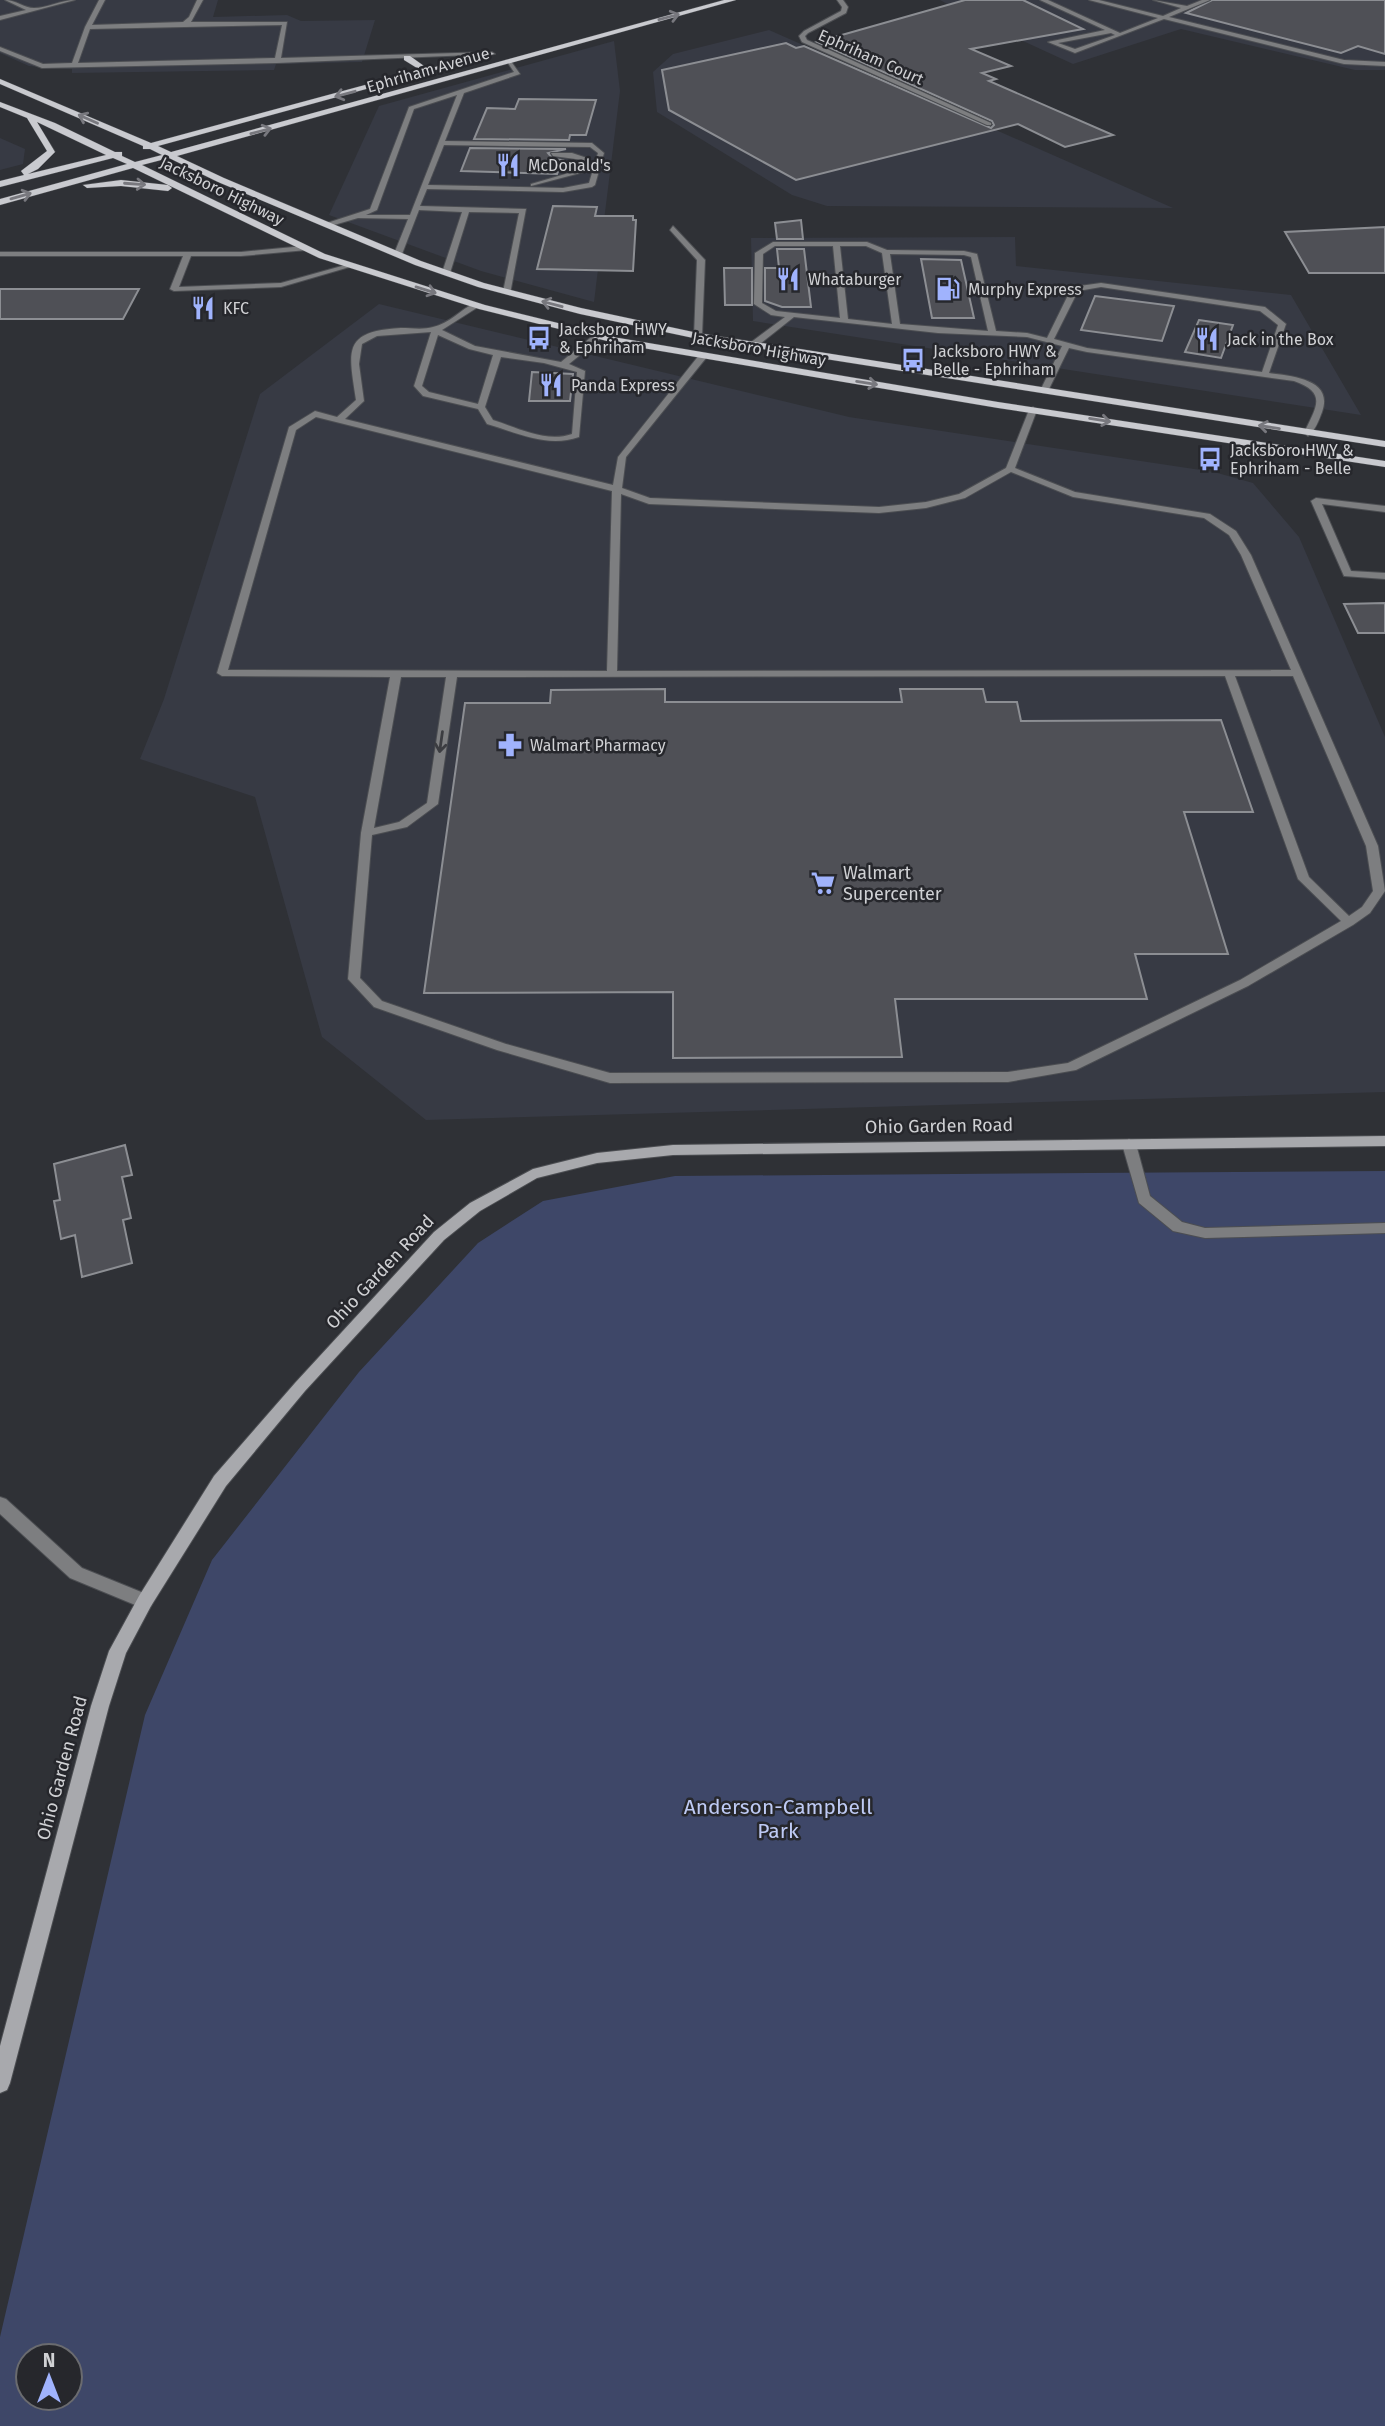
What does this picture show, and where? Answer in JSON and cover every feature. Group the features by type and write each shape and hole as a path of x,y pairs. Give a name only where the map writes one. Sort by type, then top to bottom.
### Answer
{"main road":[{"path":"671,7 695,0"},
{"name":"Ephriham Avenue","path":"42,191 732,0"},
{"path":"508,61 514,52 630,21 634,17"},
{"name":"Ephriham Avenue","path":"138,149 504,51"},
{"path":"407,58 421,68 415,75"},
{"name":"Jacksboro Highway","path":"0,81 418,263 507,292 580,311 698,336 1385,444"},
{"name":"Jacksboro Highway","path":"0,104 113,155 304,248 349,266 475,305 598,336 703,356 1385,464"},
{"path":"0,183 35,167 51,152 50,145 36,130 30,116"},
{"path":"161,132 223,128"},
{"path":"111,129 149,132"},
{"path":"231,140 211,159 217,172 269,200"},
{"path":"0,183 125,152"},
{"path":"0,202 42,191 121,183 182,190"},
{"path":"379,276 418,263"},
{"path":"1033,410 1044,391"}],"street":[{"path":"8,0 32,10"},
{"path":"0,18 70,0"},
{"path":"74,66 88,27 102,0"},
{"path":"185,24 192,18 200,0"},
{"name":"Ephriham Court","path":"840,0 845,8 844,12 806,32 802,36 804,41 989,124"},
{"path":"1043,0 1119,35"},
{"path":"1092,0 1344,62 1385,64"},
{"path":"1156,0 1187,8"},
{"path":"1112,31 1051,42 1075,51 1208,0"},
{"path":"88,27 285,23 276,61"},
{"path":"0,49 42,66 492,54"},
{"path":"330,225 373,210 411,108 517,73 508,61"},
{"path":"398,254 461,92"},
{"path":"442,143 469,153"},
{"path":"425,187 562,190 592,185 601,153 592,145 442,143"},
{"path":"517,189 582,171 587,159 572,155 546,154"},
{"path":"417,208 523,211 507,292"},
{"path":"446,273 466,210"},
{"path":"353,217 414,217"},
{"path":"673,228 701,260 698,336"},
{"path":"992,331 974,256 964,253 886,252 867,244 773,244 759,253 758,304 774,313 938,331 992,331 1087,349 1295,379 1314,385 1320,395 1319,410 1308,433"},
{"path":"836,244 844,319"},
{"path":"0,254 241,254 304,248"},
{"path":"886,252 896,326"},
{"path":"188,254 174,289 281,285 349,266"},
{"path":"1050,340 1075,289 1101,285 1262,309 1282,324 1265,374"},
{"path":"338,420 360,401 354,349 359,341 371,335 399,330 436,330 475,305"},
{"path":"753,345 792,315"},
{"path":"436,330 456,344 497,356 564,364 581,371 576,435 568,439 552,440 490,422 481,407 426,394 418,386 436,330"},
{"path":"564,364 598,336"},
{"path":"1044,391 1067,344"},
{"path":"481,407 497,356"},
{"path":"612,675 617,489 622,457 703,356"},
{"path":"1033,410 1010,469 962,496 926,505 879,510 649,501 617,489 315,414 292,429 222,673 1297,673"},
{"path":"396,674 367,833 354,979 378,1004 502,1047 610,1078 1009,1077 1071,1067 1244,983 1349,922 1366,910 1379,891 1372,846 1246,555 1233,533 1207,516 1073,494 1010,469"},
{"path":"1385,509 1316,501 1347,574 1385,576"},
{"path":"1229,673 1304,879 1349,922"},
{"path":"367,833 403,825 432,804 452,674"},
{"name":"Ohio Garden Road","path":"0,2083 100,1706 118,1651 145,1601 220,1481 300,1387 439,1236 475,1207 533,1174 597,1158 673,1150 1385,1141"},
{"path":"1129,1144 1144,1199 1178,1227 1205,1233 1385,1228"},
{"path":"0,1504 76,1573 145,1601"}],"shaded area":[{"path":"0,0 218,0 213,17 287,15 301,21 375,20 362,62 276,64 274,70 72,73 72,69 29,66 0,53"},
{"path":"940,0 1385,0 1385,70 1355,70 1181,29 1073,64"},
{"path":"769,30 1173,208 827,206 792,195 657,112 653,72 673,54"},
{"path":"614,41 620,91 594,302 481,271 329,215 379,106"},
{"path":"0,138 25,149 23,164 0,170"},
{"path":"1015,237 1016,266 1291,295 1361,415 753,321 751,238"},
{"path":"379,304 849,417 1214,472 1253,483 1299,537 1385,737 1385,1092 426,1120 322,1037 255,797 140,759 164,699 260,394"}],"green space":[{"name":"Anderson-Campbell Park","path":"1385,1171 1385,2426 0,2426 0,2337 145,1715 212,1560 359,1372 478,1243 543,1201 675,1176"}],"building":[{"path":"965,0 1023,0 1083,29 971,49 1011,66 982,73 996,79 989,81 1113,135 1065,147 1018,124 796,180 669,110 662,70 786,43 796,48 804,46 991,128 994,125 992,121 817,42"},
{"path":"1212,0 1385,0 1385,54 1358,46 1341,53 1186,13"},
{"path":"519,99 596,100 586,135 570,135 569,140 474,139 487,108 515,109"},
{"name":"McDonald's","path":"470,148 566,149 548,153 553,159 563,160 557,174 461,171"},
{"path":"553,206 597,207 595,216 633,216 633,220 636,220 633,271 537,269"},
{"path":"801,220 803,239 777,239 775,223"},
{"path":"1385,227 1385,273 1309,273 1285,232"},
{"name":"Whataburger","path":"777,249 804,249 811,307 782,307 765,301 765,268 779,268"},
{"path":"921,259 961,260 974,318 932,318"},
{"path":"724,268 752,268 752,305 725,305"},
{"path":"0,289 139,289 123,319 0,319"},
{"path":"1095,296 1174,306 1162,341 1081,330"},
{"path":"1199,320 1233,325 1221,358 1185,352"},
{"path":"532,372 573,374 570,401 529,401"},
{"path":"1385,603 1385,633 1358,633 1344,604"},
{"name":"Walmart Supercenter","path":"665,689 665,702 902,702 900,689 983,689 986,702 1017,702 1021,721 1221,720 1253,812 1184,812 1228,954 1135,954 1147,999 895,999 902,1057 673,1058 673,992 424,993 465,703 550,703 551,690"},
{"path":"125,1145 132,1175 122,1177 131,1218 123,1220 132,1263 82,1277 75,1235 61,1239 54,1201 60,1200 54,1164"}],"place":[{"name":"McDonald's","path":"508,165"},
{"name":"Whataburger","path":"788,279"},
{"name":"Murphy Express","path":"948,289"},
{"name":"KFC","path":"203,308"},
{"name":"Jacksboro HWY & Ephriham","path":"539,338"},
{"name":"Jack in the Box","path":"1207,339"},
{"name":"Jacksboro HWY & Belle - Ephriham","path":"913,360"},
{"name":"Panda Express","path":"551,385"},
{"name":"Jacksboro HWY & Ephriham - Belle","path":"1210,459"},
{"name":"Walmart Pharmacy","path":"510,745"},
{"name":"Walmart Supercenter","path":"823,883"}]}
